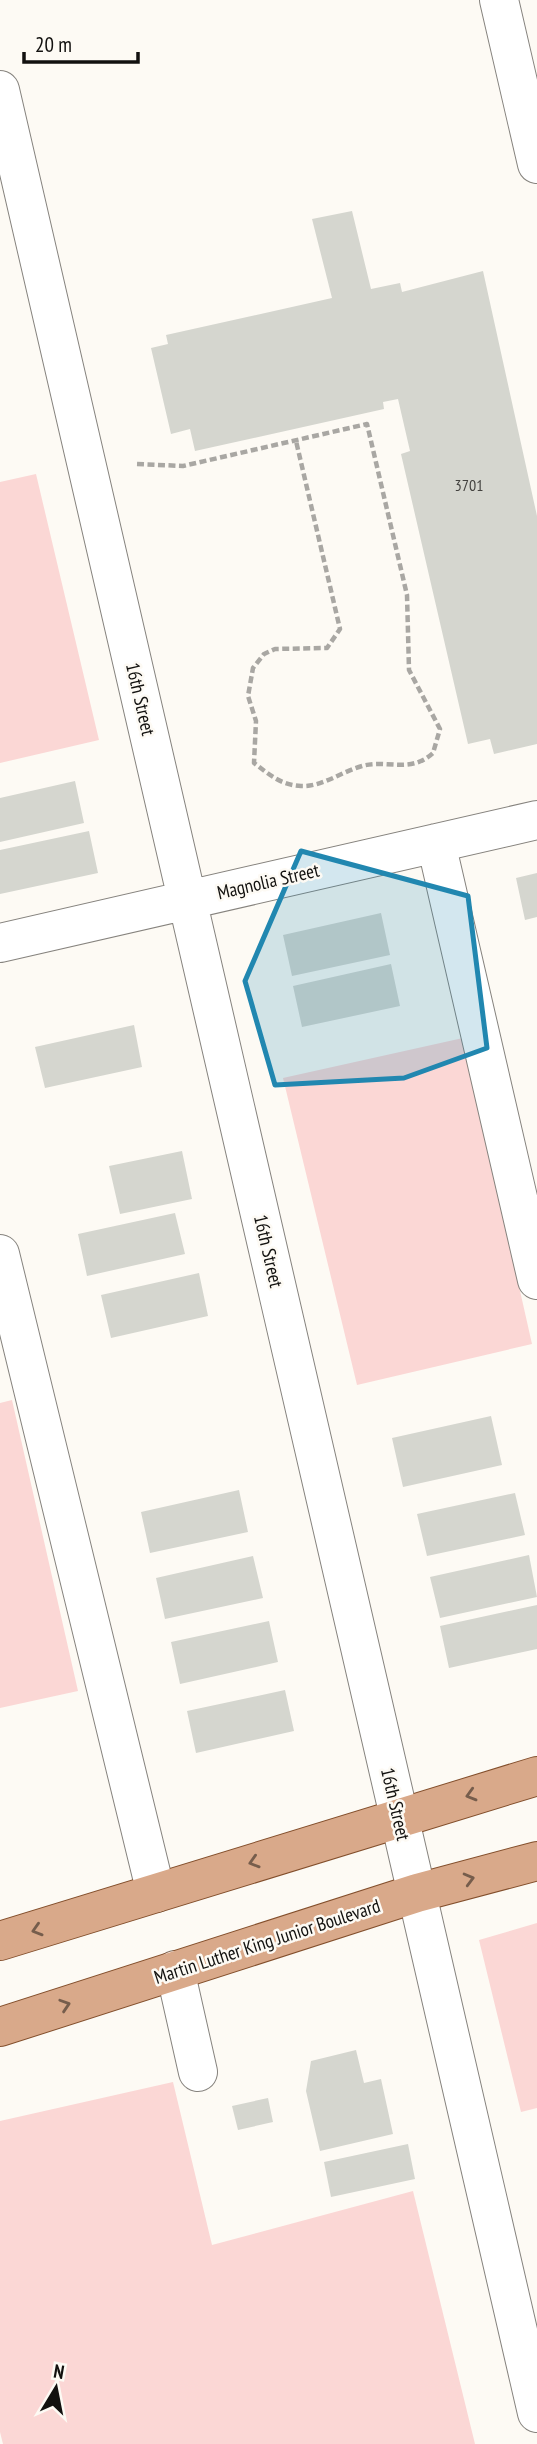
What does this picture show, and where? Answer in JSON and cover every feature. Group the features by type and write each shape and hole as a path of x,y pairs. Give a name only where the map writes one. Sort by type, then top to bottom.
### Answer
{"main road":[{"path":"0,1941 537,1776"},
{"name":"Martin Luther King Junior Boulevard","path":"0,2027 417,1893 537,1861"}],"street":[{"path":"499,0 537,164"},
{"name":"16th Street","path":"0,90 537,2413"},
{"name":"Magnolia Street","path":"0,943 537,820"},
{"path":"436,843 537,1280"},
{"path":"0,1254 156,1893"},
{"path":"175,1970 198,2072"}],"path":[{"path":"137,464 183,466 367,425 407,595 409,670 440,729 433,753 417,764 366,765 303,787 285,784 263,773 254,763 256,721 248,696 253,668 264,654 286,647 318,651 327,648 340,629 296,441"}],"highlighted area":[{"path":"301,851 468,896 487,1048 404,1078 275,1085 245,981"}],"shaded area":[{"path":"36,474 99,740 0,763 0,482"},
{"path":"463,1038 532,1344 357,1385 283,1078"},
{"path":"12,1400 78,1691 0,1708 0,1403"},
{"path":"537,1923 537,2108 521,2112 479,1940"},
{"path":"173,2082 212,2245 413,2191 475,2444 3,2444 0,2432 0,2121"}],"building":[{"path":"352,211 371,289 400,283 402,292 483,271 537,516 537,744 494,754 490,739 468,744 401,454 410,451 398,399 383,402 384,409 195,451 190,429 171,434 151,348 168,344 166,335 332,298 312,219"},
{"path":"75,781 84,823 0,842 0,798"},
{"path":"89,831 98,873 0,894 0,850"},
{"path":"537,873 537,917 525,920 516,878"},
{"path":"381,913 390,955 292,976 283,935"},
{"path":"391,964 400,1006 302,1027 293,986"},
{"path":"134,1025 142,1067 45,1088 35,1047"},
{"path":"182,1151 192,1199 120,1214 109,1166"},
{"path":"175,1213 185,1254 87,1276 78,1234"},
{"path":"199,1273 208,1316 111,1338 101,1295"},
{"path":"491,1416 502,1465 403,1487 392,1438"},
{"path":"239,1490 248,1532 150,1553 141,1512"},
{"path":"515,1493 525,1535 427,1556 417,1514"},
{"path":"529,1555 537,1597 440,1618 430,1577"},
{"path":"253,1556 263,1598 165,1619 156,1578"},
{"path":"537,1605 537,1649 449,1668 440,1626"},
{"path":"269,1621 278,1662 180,1684 171,1642"},
{"path":"285,1690 294,1731 196,1753 187,1711"},
{"path":"356,2050 364,2083 381,2079 393,2134 320,2151 306,2091 311,2061"},
{"path":"268,2098 273,2122 238,2130 232,2106"},
{"path":"408,2144 415,2179 331,2197 324,2162"}]}
